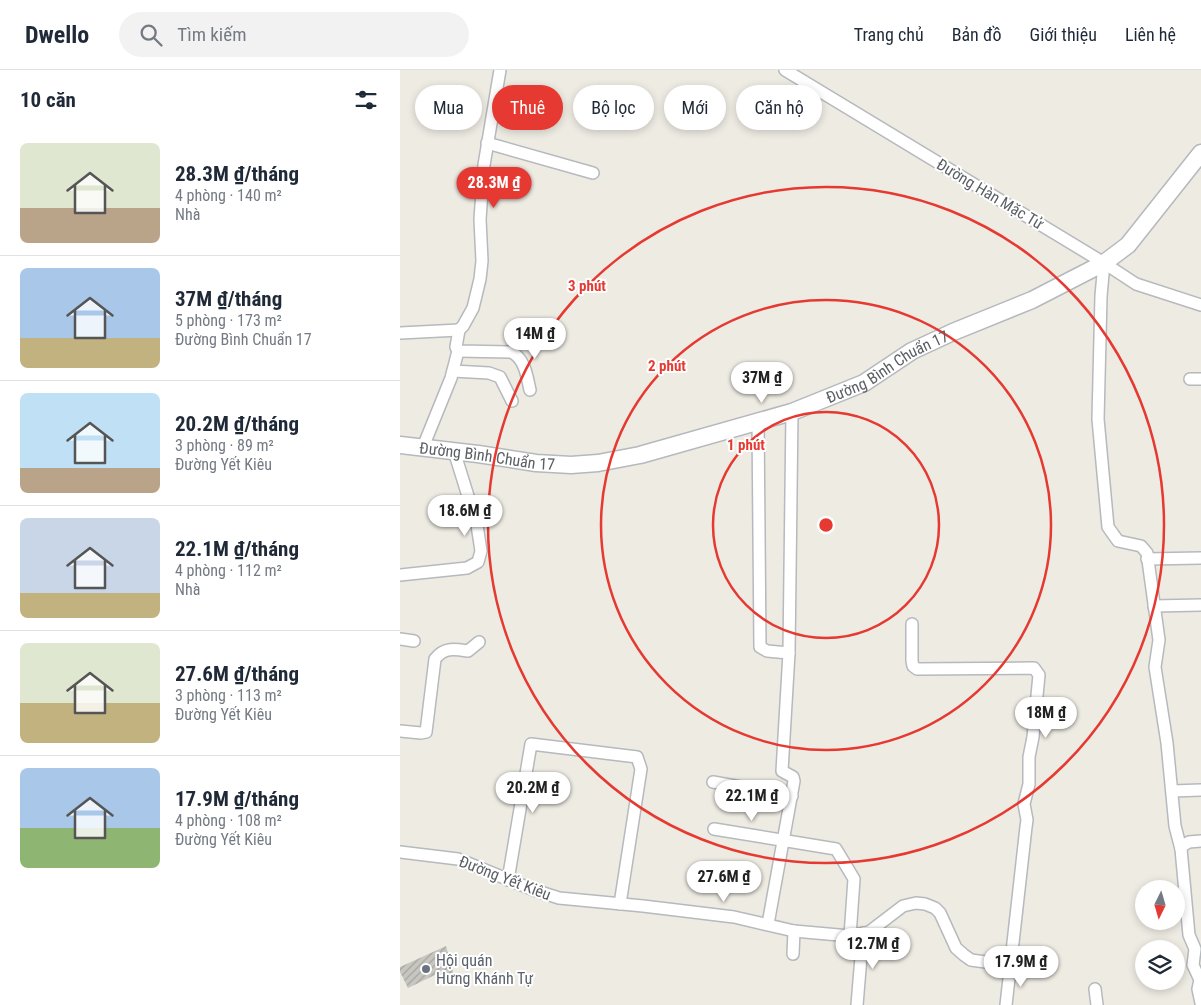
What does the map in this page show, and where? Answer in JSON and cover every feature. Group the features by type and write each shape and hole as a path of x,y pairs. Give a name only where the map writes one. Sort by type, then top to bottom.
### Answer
{"street":[{"path":"422,447 453,371 458,351 456,347 459,330 468,319 473,308 480,279 482,261 481,198 487,143 500,70"},
{"name":"Đường Hàn Mặc Tử","path":"785,70 797,73 1136,284 1201,305"},
{"path":"487,143 593,173"},
{"name":"Đường Bình Chuẩn 17","path":"400,445 557,465 598,463 640,455 792,412 864,383 912,351 1032,300 1104,263 1128,245 1201,154"},
{"path":"1104,263 1101,296 1098,419 1108,526 1118,540 1141,546 1147,553 1159,640 1156,667 1166,733 1176,826 1181,849 1189,935 1194,949 1193,965 1200,980 1198,989 1201,1003"},
{"path":"400,333 459,330"},
{"path":"458,351 511,352 517,355 523,364 530,390"},
{"path":"453,371 489,373 500,377 512,401"},
{"path":"768,924 792,796 793,777 782,772 789,653 792,412"},
{"path":"758,421 760,647 768,651 789,653"},
{"path":"400,575 467,568 478,562 481,551 477,525 454,451"},
{"path":"1147,558 1201,558"},
{"path":"1154,606 1201,606"},
{"path":"912,624 912,661 913,666 917,669 1034,668 1040,675 1029,757 1029,784 1024,804 1027,820 1006,1005"},
{"path":"400,639 414,640"},
{"path":"400,731 421,734 426,732 436,659 440,652 453,649 468,650 479,642"},
{"path":"508,880 531,744 637,757 641,769 620,904"},
{"path":"714,782 792,796"},
{"path":"1172,791 1201,790"},
{"path":"714,829 836,849 854,878 850,936"},
{"path":"1181,849 1182,846 1189,842 1201,841"},
{"name":"Đường Yết Kiêu","path":"400,852 458,859 508,880 559,898 734,917 794,931 850,936 869,932 904,906 916,903 925,904 935,908 940,913 956,948 964,955 971,960 1010,968"},
{"path":"793,954 794,931"},
{"path":"857,1005 863,933"},
{"path":"1095,989 1097,1005"}],"building":[{"name":"Hội quán Hưng Khánh Tự","path":"446,946 454,976 442,980 439,973 408,988 400,972 400,967"}],"place":[{"name":"Hội quán Hưng Khánh Tự","path":"426,969"}]}
